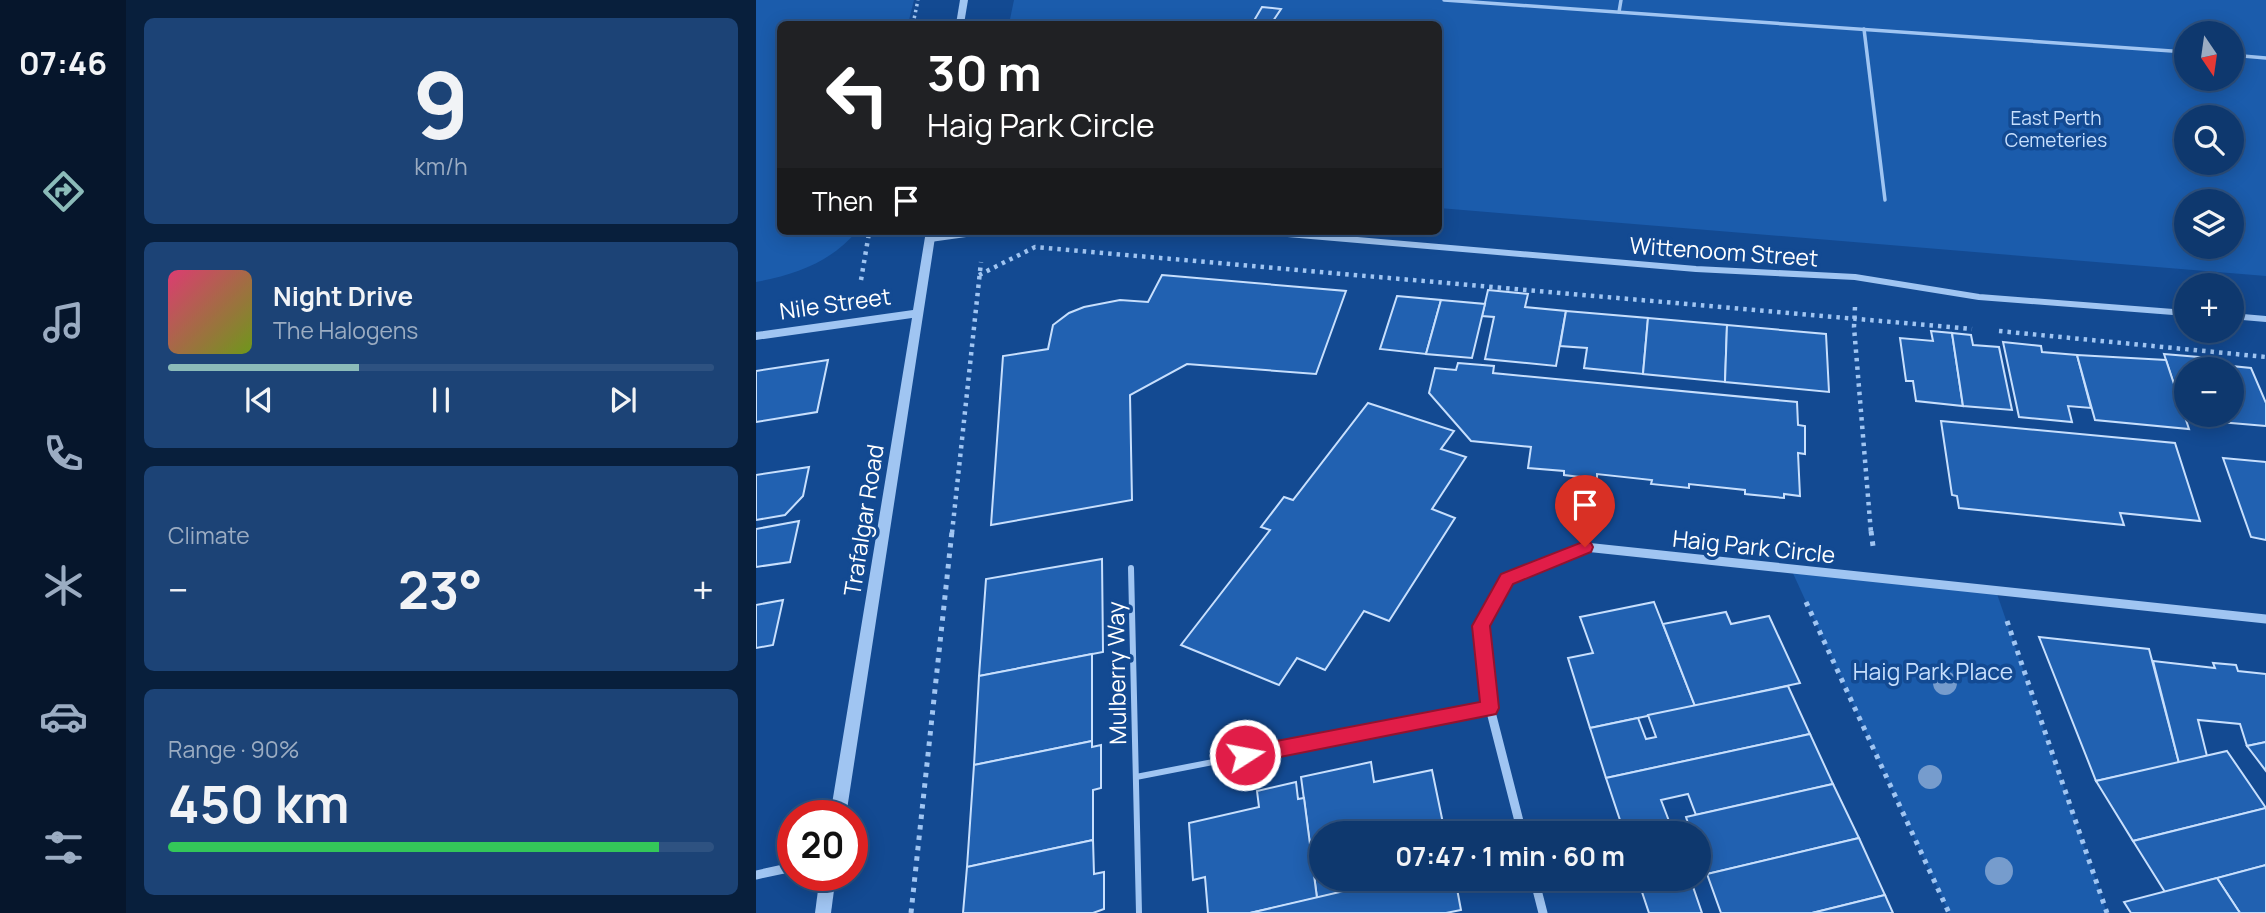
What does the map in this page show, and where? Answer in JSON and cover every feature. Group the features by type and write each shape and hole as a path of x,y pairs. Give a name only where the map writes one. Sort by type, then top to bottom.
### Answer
{"street":[{"path":"960,21 964,0"},
{"name":"Trafalgar Road","path":"841,800 930,235"},
{"name":"Wittenoom Street","path":"1304,235 1696,269 1855,277 1979,297 2174,312"},
{"name":"Nile Street","path":"756,336 919,313"},
{"path":"2244,317 2266,319"},
{"name":"Haig Park Circle","path":"1519,821 1490,708 1481,626 1507,579 1585,547 2266,619"},
{"path":"756,875 777,870"},
{"path":"823,913 826,891"},
{"path":"1538,891 1544,913"}],"lane":[{"path":"1444,0 2174,51"},
{"path":"1619,12 1621,0"},
{"path":"1864,29 1885,200"},
{"path":"2244,56 2266,58"},
{"name":"Mulberry Way","path":"1131,568 1139,913"},
{"name":"Mulberry Way","path":"1136,776 1490,708"}],"path":[{"path":"914,21 918,0"},
{"path":"861,280 868,235"},
{"path":"979,275 1035,247 1981,330"},
{"path":"911,913 981,250"},
{"path":"1854,318 1868,514"},
{"path":"1995,331 2266,357"},
{"path":"1791,569 1949,913"},
{"path":"1996,591 2107,913"}],"green space":[{"path":"756,0 914,0 909,21 777,21 777,235 853,235 824,259 798,271 756,282"},
{"name":"East Perth Cemeteries","path":"1014,0 2266,0 2266,276 1442,208 1442,21 1010,21"},
{"name":"Haig Park Place","path":"1791,569 1996,591 2107,913 1949,913"}],"building":[{"path":"1262,7 1281,9 1273,21 1254,21"},
{"path":"1162,275 1346,291 1316,374 1187,364 1130,395 1132,500 991,525 1003,356 1048,349 1053,325 1069,313 1084,307 1120,300 1148,302"},
{"path":"1488,290 1528,294 1525,307 1566,311 1556,366 1485,359 1494,317 1482,316"},
{"path":"1397,296 1441,300 1426,354 1380,349"},
{"path":"1441,300 1485,304 1472,358 1426,354"},
{"path":"1566,311 1648,318 1643,374 1584,368 1587,348 1560,346"},
{"path":"1648,318 1727,325 1725,382 1643,374"},
{"path":"1727,325 1826,334 1829,392 1725,382"},
{"path":"1931,331 1952,333 1963,406 1916,401 1913,381 1906,381 1900,338 1933,341"},
{"path":"1952,333 1971,335 1973,345 1999,347 2012,410 1963,406"},
{"path":"2003,342 2041,346 2042,352 2077,355 2091,408 2068,406 2072,422 2019,417"},
{"path":"2164,354 2198,357 2174,357 2174,385"},
{"path":"2077,355 2166,360 2174,384 2174,427 2189,429 2095,420"},
{"path":"828,360 817,412 756,422 756,371"},
{"path":"1458,363 1494,366 1493,373 1797,402 1798,425 1805,426 1805,454 1798,453 1800,496 1784,494 1784,498 1745,494 1745,490 1689,484 1689,488 1651,484 1652,480 1597,474 1597,479 1564,475 1564,471 1528,468 1531,447 1471,441 1429,393 1435,368 1456,370"},
{"path":"2244,367 2251,368 2266,403 2266,426 2244,424"},
{"path":"1368,403 1454,431 1441,449 1466,457 1432,509 1455,518 1389,621 1364,611 1325,670 1297,658 1279,685 1181,645 1270,530 1261,527 1284,497 1293,500"},
{"path":"1941,421 2175,443 2200,521 2120,513 2124,525 1959,508 1957,496 1952,495"},
{"path":"2223,458 2266,462 2266,540 2251,537"},
{"path":"809,467 803,496 785,515 756,520 756,475"},
{"path":"799,521 790,562 756,567 756,529"},
{"path":"1102,559 1103,652 979,676 986,579"},
{"path":"783,600 773,645 756,648 756,605"},
{"path":"1654,602 1695,706 1590,728 1568,658 1593,653 1580,617"},
{"path":"1726,612 1731,624 1769,616 1800,683 1695,706 1663,624"},
{"path":"2039,637 2149,649 2179,763 2096,781"},
{"path":"1092,654 1092,741 974,765 979,676"},
{"path":"2153,661 2215,668 2213,663 2236,665 2238,671 2266,674 2266,742 2247,746 2240,724 2198,720 2207,756 2179,763"},
{"path":"1788,686 1810,734 1606,778 1590,728 1638,718 1646,739 1656,737 1648,715"},
{"path":"1810,734 1833,784 1696,815 1688,794 1661,800 1669,821 1620,821 1606,778"},
{"path":"1092,741 1092,747 1101,745 1101,788 1093,790 1093,840 967,867 974,765"},
{"path":"2266,742 2266,771 2247,746"},
{"path":"2227,751 2266,808 2133,841 2096,781"},
{"path":"1371,762 1374,782 1432,770 1443,821 1309,821 1309,838 1301,777"},
{"path":"1296,782 1298,799 1304,798 1309,836 1309,891 1316,891 1317,898 1250,913 1208,913 1205,877 1193,880 1189,823 1259,807 1257,791"},
{"path":"1833,784 1859,838 1711,873 1711,821 1687,821 1686,817"},
{"path":"2266,808 2266,865 2165,892 2133,841"},
{"path":"1859,838 1885,895 1812,913 1721,913 1711,885 1711,873"},
{"path":"1093,840 1094,874 1104,872 1104,909 1093,913 963,913 967,867"},
{"path":"2266,865 2266,913 2240,913 2217,878"},
{"path":"2217,878 2240,913 2131,913 2124,902"},
{"path":"1316,891 1346,891 1317,898"},
{"path":"1344,891 1457,891 1461,910 1446,913 1250,913"},
{"path":"1642,891 1694,891 1702,913 1649,913"},
{"path":"1885,895 1893,913 1812,913"}],"route":[{"path":"1245,755 1490,708 1481,626 1507,579 1585,547"}]}
